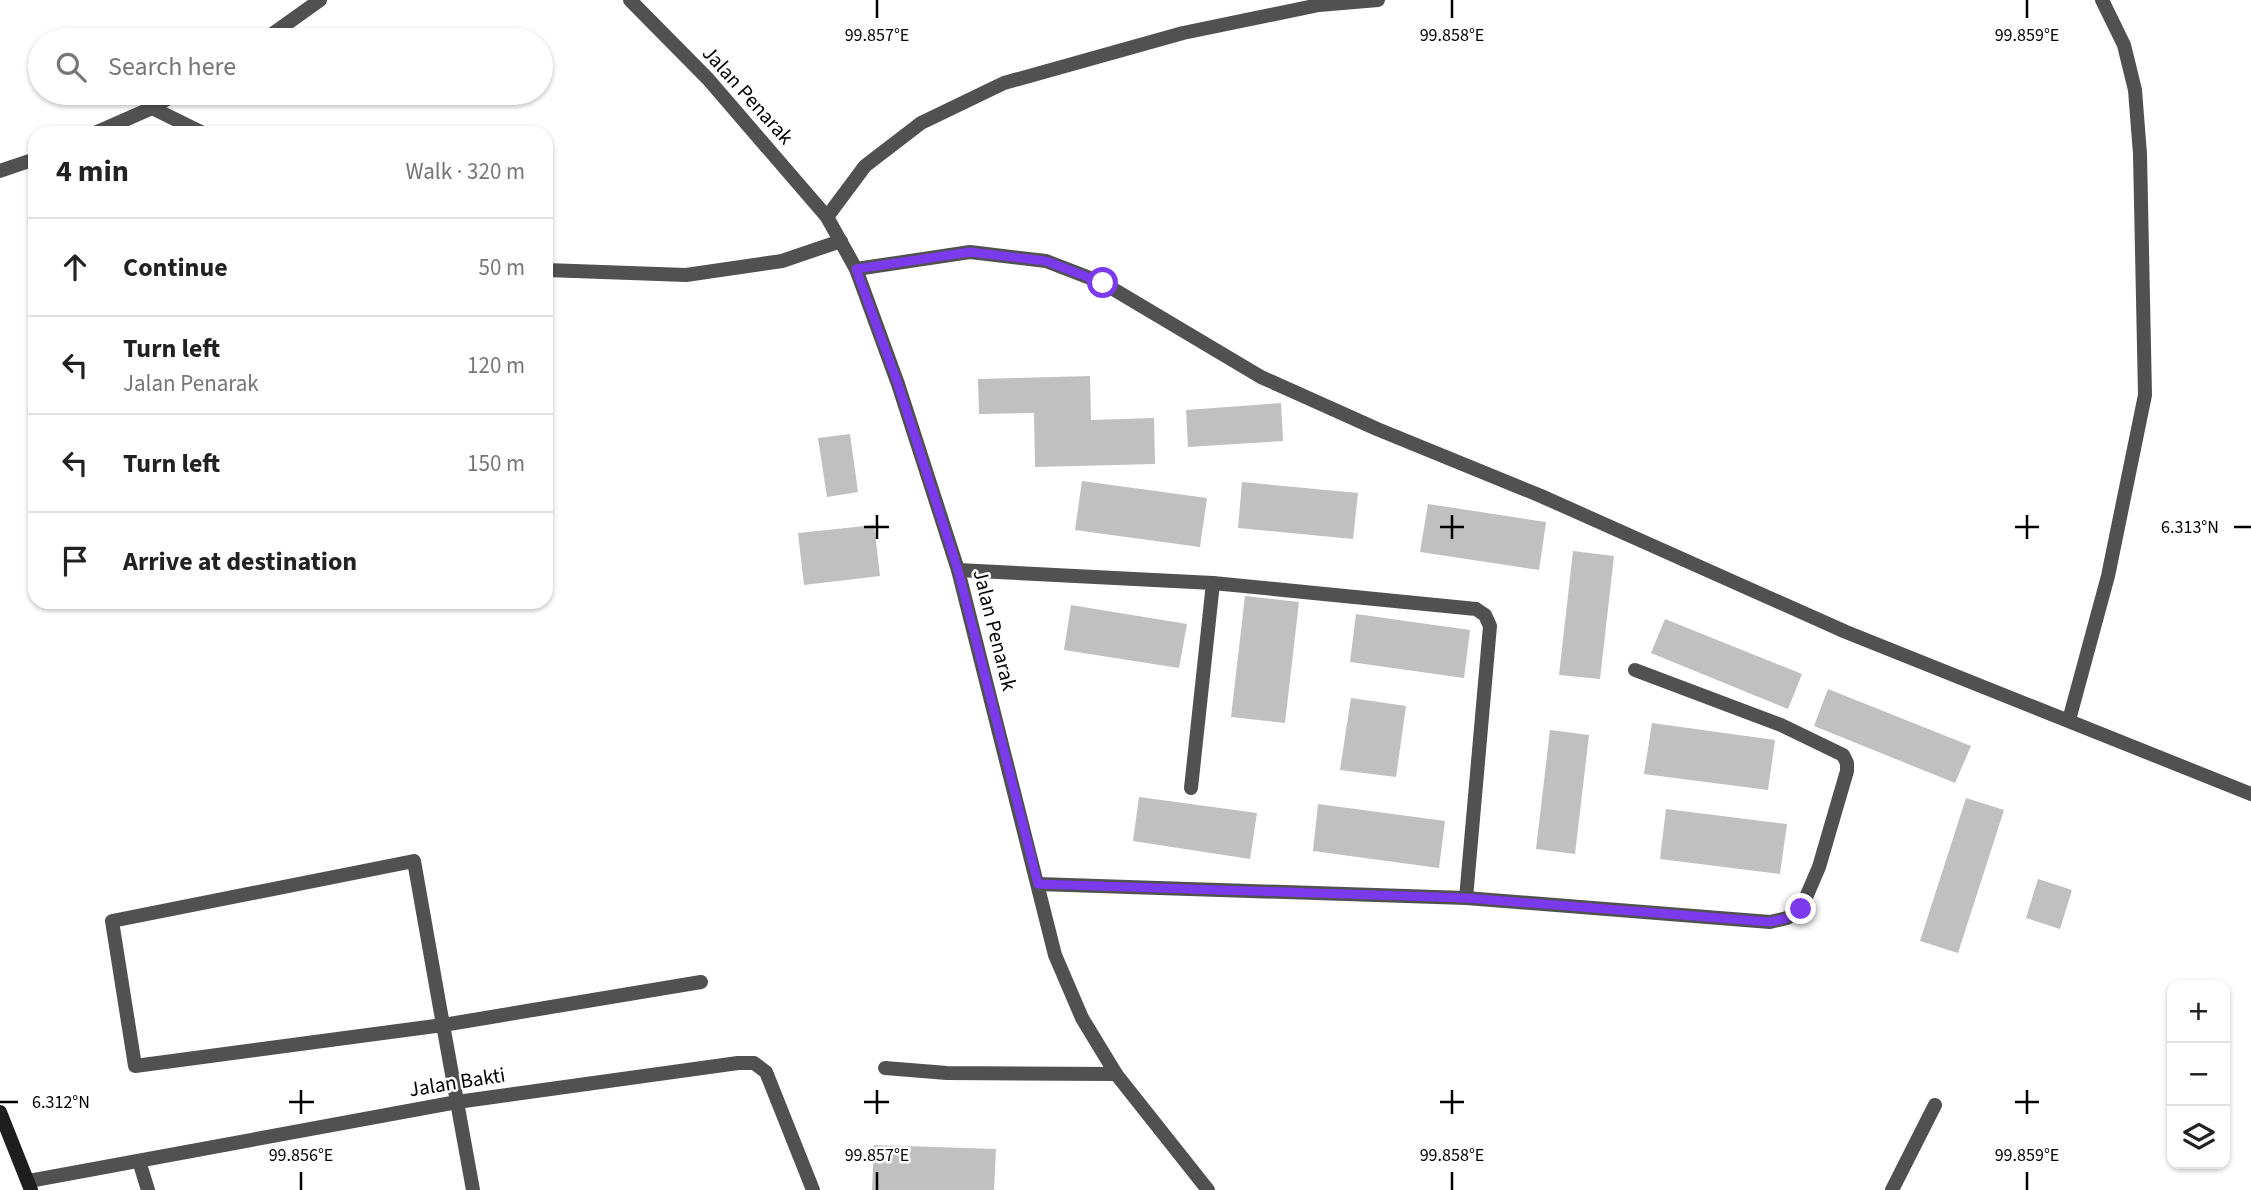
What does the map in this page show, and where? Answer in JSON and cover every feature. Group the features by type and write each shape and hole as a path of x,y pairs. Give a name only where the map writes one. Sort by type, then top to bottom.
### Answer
{"main road":[{"path":"0,1112 30,1185"}],"street":[{"path":"281,28 320,0"},
{"name":"Jalan Penarak","path":"630,0 708,79 827,217 856,269 898,384 958,570 1055,955 1082,1018 1116,1074 1208,1190"},
{"path":"827,217 864,166 921,123 1004,83 1183,33 1319,5 1378,0"},
{"path":"2069,719 2108,576 2145,395 2140,155 2135,90 2124,45 2102,0"},
{"path":"111,126 157,105"},
{"path":"152,108 189,126"},
{"path":"0,171 28,161"},
{"path":"553,270 686,275 782,261 841,241"},
{"path":"856,269 970,252 1046,261 1103,283 1261,377 1541,496 1846,632 2251,794"},
{"path":"958,570 1213,583 1476,609 1485,615 1490,626 1466,898"},
{"path":"1191,788 1213,583"},
{"path":"1038,884 1466,898 1770,922 1787,918 1801,909 1819,867 1847,771 1843,755 1781,725 1635,670"},
{"path":"472,1190 457,1102 443,1025 414,861 112,921 135,1066 443,1025 701,982"},
{"name":"Jalan Bakti","path":"30,1185 139,1161 457,1102 754,1063 766,1072 813,1190"},
{"path":"885,1068 947,1073 1116,1074"},
{"path":"1892,1190 1936,1105"},
{"path":"139,1161 148,1190"}],"building":[{"path":"1090,376 1091,420 1154,418 1155,464 1035,467 1034,413 979,414 978,379"},
{"path":"1281,403 1283,441 1188,447 1186,410"},
{"path":"850,434 858,492 827,497 818,438"},
{"path":"1082,481 1207,498 1200,547 1075,530"},
{"path":"1242,482 1358,493 1353,539 1238,528"},
{"path":"1428,504 1546,522 1539,570 1420,552"},
{"path":"874,525 880,576 804,585 798,533"},
{"path":"1573,551 1614,556 1600,679 1559,675"},
{"path":"1245,596 1299,602 1285,723 1231,717"},
{"path":"1071,605 1187,624 1179,668 1064,650"},
{"path":"1356,614 1470,630 1464,678 1350,662"},
{"path":"1665,619 1802,674 1788,709 1651,653"},
{"path":"1828,689 1971,746 1955,783 1814,726"},
{"path":"1351,698 1406,706 1396,777 1340,770"},
{"path":"1652,723 1775,740 1768,790 1644,774"},
{"path":"1550,730 1589,735 1575,854 1536,849"},
{"path":"1139,797 1257,813 1250,859 1133,841"},
{"path":"1966,798 2004,810 1958,953 1920,941"},
{"path":"1318,804 1445,821 1439,868 1313,851"},
{"path":"1666,809 1787,824 1780,874 1660,859"},
{"path":"2038,879 2072,890 2060,929 2026,918"},
{"path":"874,1145 996,1149 994,1190 872,1190"}],"route":[{"path":"1103,283 1046,261 970,252 856,269 898,384 958,570 1038,884 1466,898 1770,922 1787,918 1801,909"}]}
